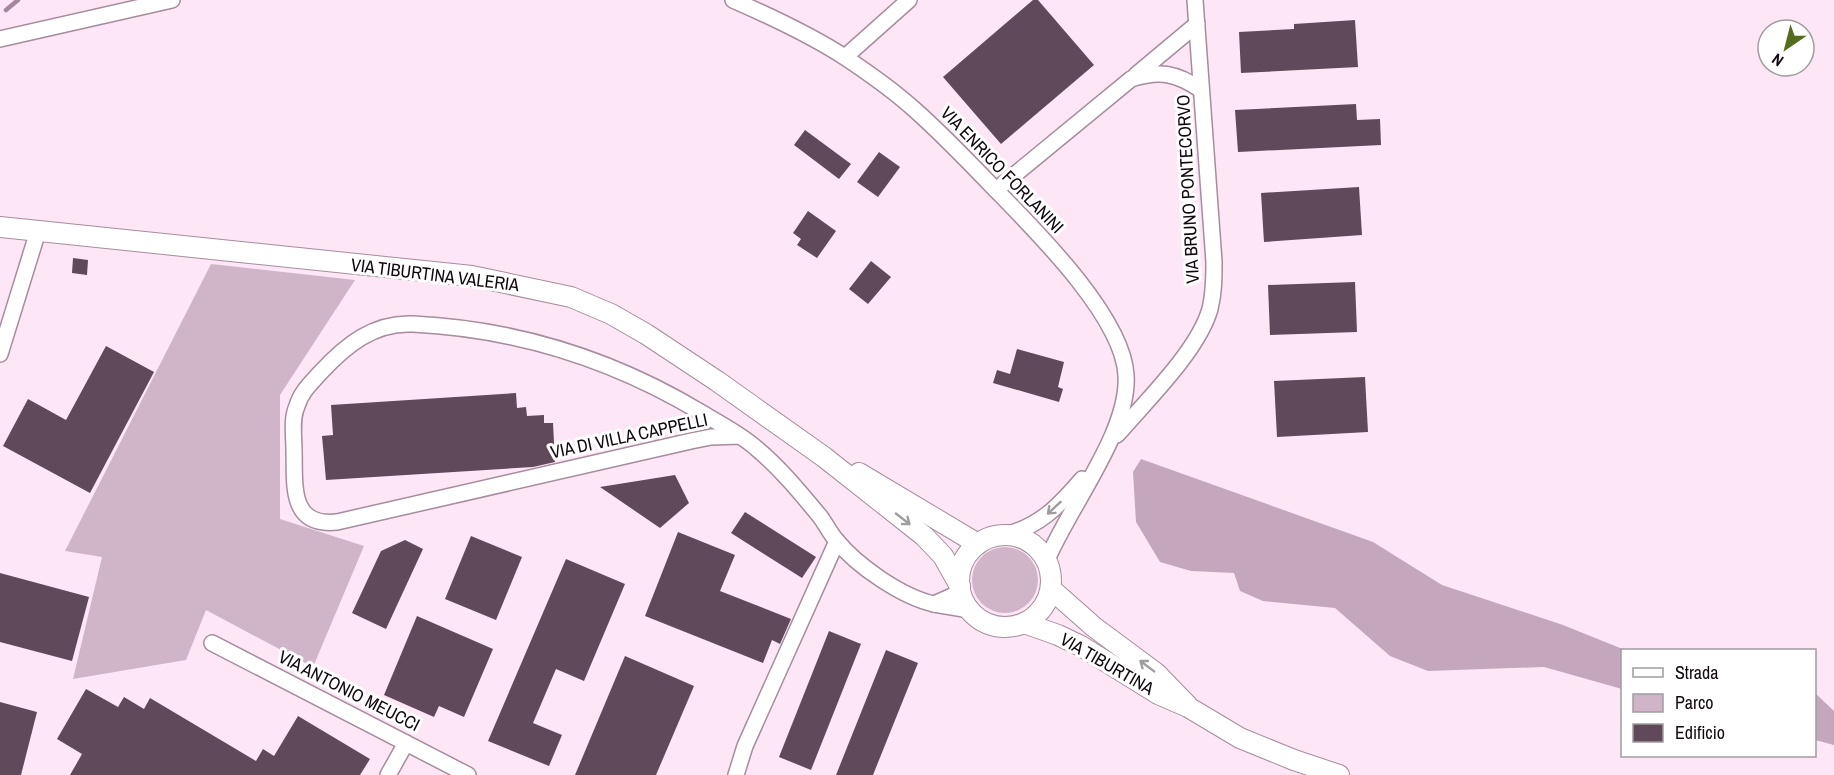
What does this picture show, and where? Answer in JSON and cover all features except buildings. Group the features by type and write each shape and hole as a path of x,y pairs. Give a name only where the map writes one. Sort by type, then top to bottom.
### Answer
{"main road":[{"name":"VIA TIBURTINA VALERIA","path":"0,227 472,276 571,297 612,314 646,334 824,457 924,536 944,556 960,589"},
{"name":"VIA TIBURTINA VALERIA","path":"824,457 882,486 978,544"},
{"path":"970,610 960,589 963,562 978,544 989,538 1003,535 1016,536 1039,549 1047,560 1051,574 1051,589 1046,603 1037,615 1024,623"},
{"name":"VIA TIBURTINA","path":"1051,589 1094,627 1169,684 1188,707"},
{"name":"VIA TIBURTINA","path":"970,610 981,620 995,626 1010,627 1024,623 1073,641 1158,694 1188,707 1240,738 1339,775"}],"street":[{"path":"0,39 172,0"},
{"name":"VIA ENRICO FORLANINI","path":"734,0 801,32 845,57 914,109 1035,230 1071,272 1107,322 1121,351 1126,375 1125,399 1106,448"},
{"path":"845,57 909,0"},
{"name":"VIA BRUNO PONTECORVO","path":"1003,535 1020,531 1044,518 1074,488 1186,355 1198,337 1210,309 1214,289 1214,262 1195,0"},
{"path":"996,190 1197,24"},
{"path":"1131,79 1149,73 1173,75 1202,90"},
{"path":"0,354 38,231"},
{"name":"VIA DI VILLA CAPPELLI","path":"396,324 494,332 547,344 602,364 650,386 690,406 740,436 711,437 691,441 337,522 323,522 310,518 299,506 295,492 294,423 295,410 301,397 309,385 349,344 373,331 396,324"},
{"path":"740,436 756,448 790,482 820,516 837,541 890,585 912,597 934,604 970,610"},
{"name":"VIA BRUNO PONTECORVO","path":"1047,560 1106,448"},
{"path":"736,775 745,746 837,541"},
{"path":"934,604 960,589"},
{"name":"VIA ANTONIO MEUCCI","path":"212,643 468,775"},
{"path":"388,775 406,743"}],"green space":[{"path":"211,264 355,280 280,395 280,519 364,546 313,667 206,610 186,660 73,679 102,557 65,551"},
{"path":"998,547 1012,547 1024,552 1033,561 1038,580 1036,593 1029,604 1012,613 998,613 986,608 977,599 972,587 972,573 977,561 986,552"}],"shaded area":[{"path":"1141,459 1373,542 1442,585 1563,625 1623,649 1621,689 1544,667 1428,671 1390,656 1335,608 1263,601 1240,591 1234,573 1191,571 1160,562 1136,522 1133,472"},
{"path":"1816,694 1834,711 1834,745 1816,740"}],"waterway":[{"path":"6,10 18,0"}]}
